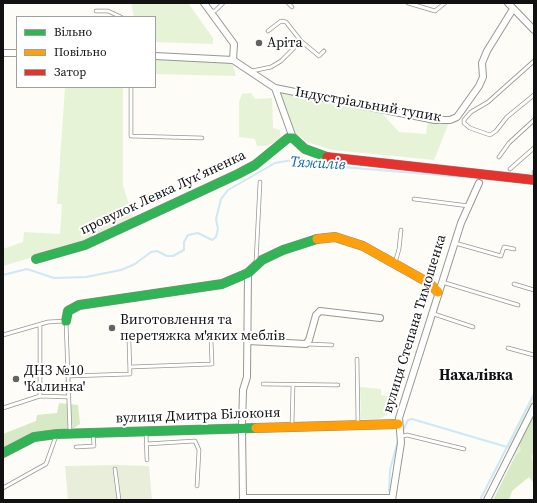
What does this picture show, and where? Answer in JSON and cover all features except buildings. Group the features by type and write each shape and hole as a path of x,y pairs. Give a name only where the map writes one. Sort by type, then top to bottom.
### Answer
{"street":[{"path":"204,3 234,44 233,60"},
{"path":"508,3 534,30"},
{"name":"Індустріальний тупик","path":"275,88 435,120 450,120 457,117 479,86 483,77 482,63 487,51 513,9"},
{"path":"3,53 16,53"},
{"path":"156,56 233,60 275,88 293,138 305,149 325,157 479,179 534,180"},
{"name":"провулок Левка Лукʼяненка","path":"36,259 85,245 238,174 255,165 288,138 293,138"},
{"name":"вулиця Степана Тимошенка","path":"392,499 401,443 398,424 431,313 479,179"},
{"path":"66,321 68,311 79,305 222,284 248,273 256,264 283,250 324,237 335,237 358,244 429,283 438,292"},
{"path":"248,273 247,377 243,390 242,428 243,499 392,499"},
{"path":"248,341 306,344 310,340 316,315 320,311 380,318"},
{"path":"487,500 534,408"},
{"name":"вулиця Дмитра Білоконя","path":"3,453 34,437 57,434 398,424"}],"lane":[{"path":"210,11 215,11 223,3"},
{"path":"288,3 292,7"},
{"path":"408,3 435,10 445,3"},
{"path":"96,11 108,11 119,16"},
{"path":"268,31 281,21 286,22 301,41 318,56 324,51"},
{"path":"250,71 271,67 280,61 301,41"},
{"path":"534,61 488,102 471,112 464,120 464,123 470,128 490,135 496,131 507,116 534,95"},
{"path":"131,88 131,136 202,138"},
{"path":"499,157 509,142 534,120"},
{"path":"510,169 534,148"},
{"path":"256,264 260,182"},
{"path":"414,200 469,206"},
{"path":"395,263 399,249 401,230"},
{"path":"455,243 501,256 504,247 514,249"},
{"path":"442,282 518,305"},
{"path":"514,284 534,290"},
{"path":"431,313 473,326"},
{"path":"3,335 48,322 66,321 70,434"},
{"path":"40,325 40,396"},
{"path":"130,367 212,364 211,340"},
{"path":"68,376 130,374 129,342"},
{"path":"306,344 332,345"},
{"path":"508,348 534,355"},
{"path":"358,359 358,425"},
{"path":"263,384 338,385"},
{"path":"292,385 292,427"},
{"path":"3,408 40,396 69,397"},
{"path":"146,431 147,460"},
{"path":"3,488 46,464 57,434"},
{"path":"76,447 94,446 93,434"},
{"path":"400,436 407,435 464,449"},
{"path":"146,444 195,441 199,450 197,486"},
{"path":"115,469 118,500"}],"green space":[{"path":"131,3 188,3 213,38 213,44 156,42 156,16 134,16"},
{"path":"156,59 232,63 236,76 156,74"},
{"path":"65,88 123,88 123,186 134,219 73,245 3,266 3,249 23,242 24,232 60,234 62,204 57,204"},
{"path":"275,88 378,109 399,132 426,134 428,119 450,120 434,160 332,150 307,142 289,128"},
{"path":"251,93 255,99 272,98 273,128 280,130 281,140 266,146 257,146 255,139 239,137 239,102 242,94"},
{"path":"360,387 381,389 381,395 398,397 387,415 379,419 361,419"},
{"path":"534,394 534,483 507,447"},
{"path":"59,403 78,405 80,424 74,428 32,433 3,447 3,434 36,421 37,415 57,413"},
{"path":"534,413 534,452 531,457 534,464 534,483 529,477 512,491 509,500 493,500 514,458 521,450 519,444"},
{"path":"65,466 149,466 152,500 68,500"}],"waterway":[{"name":"Тяжилів","path":"3,275 27,269 54,278 86,277 121,270 135,264 151,252 157,251 167,256 173,256 184,250 184,242 188,235 198,233 212,240 216,237 218,229 216,219 221,199 228,190 275,163 292,160 331,166 463,177"},
{"path":"480,500 534,394"},
{"path":"402,433 408,420 412,419 507,447"},
{"path":"389,491 390,470 398,440"}],"traffic: fast":[{"path":"36,259 85,245 238,174 255,165 288,138 293,138 305,149 327,157"},
{"path":"66,321 68,311 79,305 222,284 248,273 262,260 283,250 317,239"},
{"path":"3,453 34,437 57,434 256,428"}],"traffic: slow":[{"path":"317,239 335,237 363,246 429,283 438,292"},
{"path":"256,428 398,424"}],"traffic: jam":[{"path":"327,157 534,180"}],"place":[{"name":"Аріта","path":"259,43"},
{"name":"Виготовлення та перетяжка м'яких меблів","path":"112,328"},
{"name":"ДНЗ №10 'Калинка'","path":"16,379"}],"district":[{"name":"Нахалівка","path":"476,376"}]}
